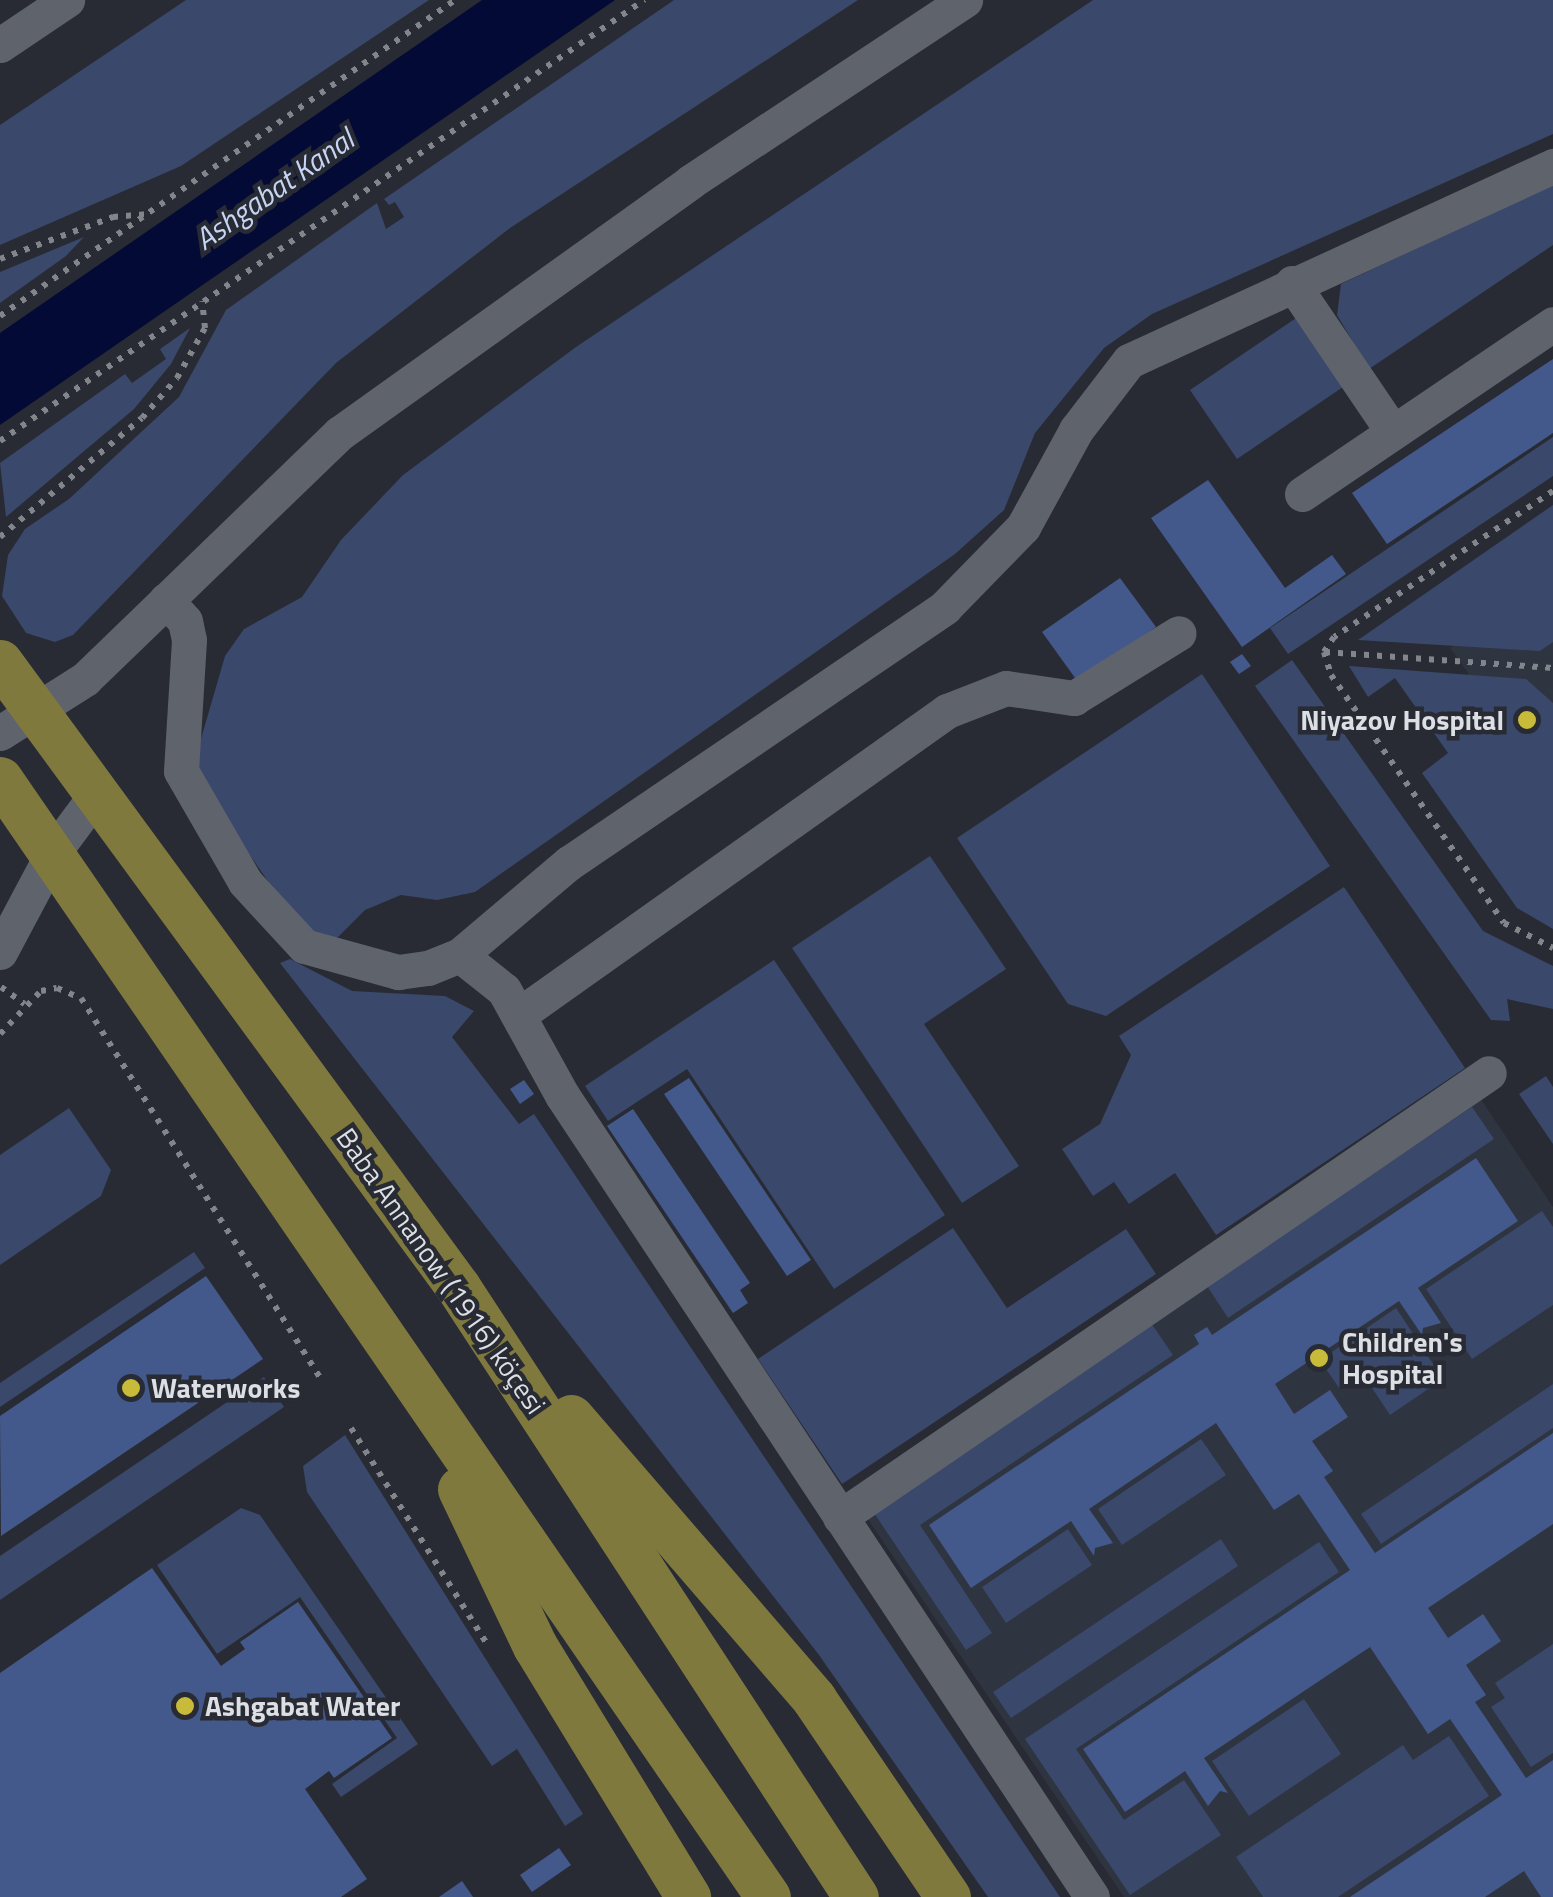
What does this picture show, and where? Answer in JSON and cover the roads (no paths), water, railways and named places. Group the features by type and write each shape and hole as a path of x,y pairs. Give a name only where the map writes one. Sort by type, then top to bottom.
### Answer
{"main road":[{"name":"Baba Annanow (1916) köçesi","path":"0,662 17,721 96,796 458,1286 848,1886"},
{"path":"0,778 768,1897"},
{"path":"458,1286 814,1699 948,1897"},
{"path":"401,1366 534,1646 688,1897"}],"street":[{"path":"0,45 66,0"},
{"path":"17,721 85,680 277,487 392,394 690,182 965,0"},
{"path":"166,600 185,621 189,640 181,771 246,882 304,946 348,962 398,972 460,955 569,864 945,607 1023,528 1076,430 1130,361 1292,283 1553,166"},
{"path":"1292,283 1394,432"},
{"path":"1302,494 1553,324"},
{"path":"520,1014 947,711 1006,688 1074,698 1179,633"},
{"path":"0,952 52,854 96,796"},
{"path":"460,955 504,990 562,1095 1092,1897"},
{"path":"840,1517 1489,1073"}],"water":[{"name":"Ashgabat Kanal","path":"482,0 615,0 0,425 0,333"}],"place":[{"name":"Niyazov Hospital","path":"1527,720"},
{"name":"Children's Hospital","path":"1319,1358"},
{"name":"Waterworks","path":"131,1388"},
{"name":"Ashgabat Water","path":"185,1706"}]}
